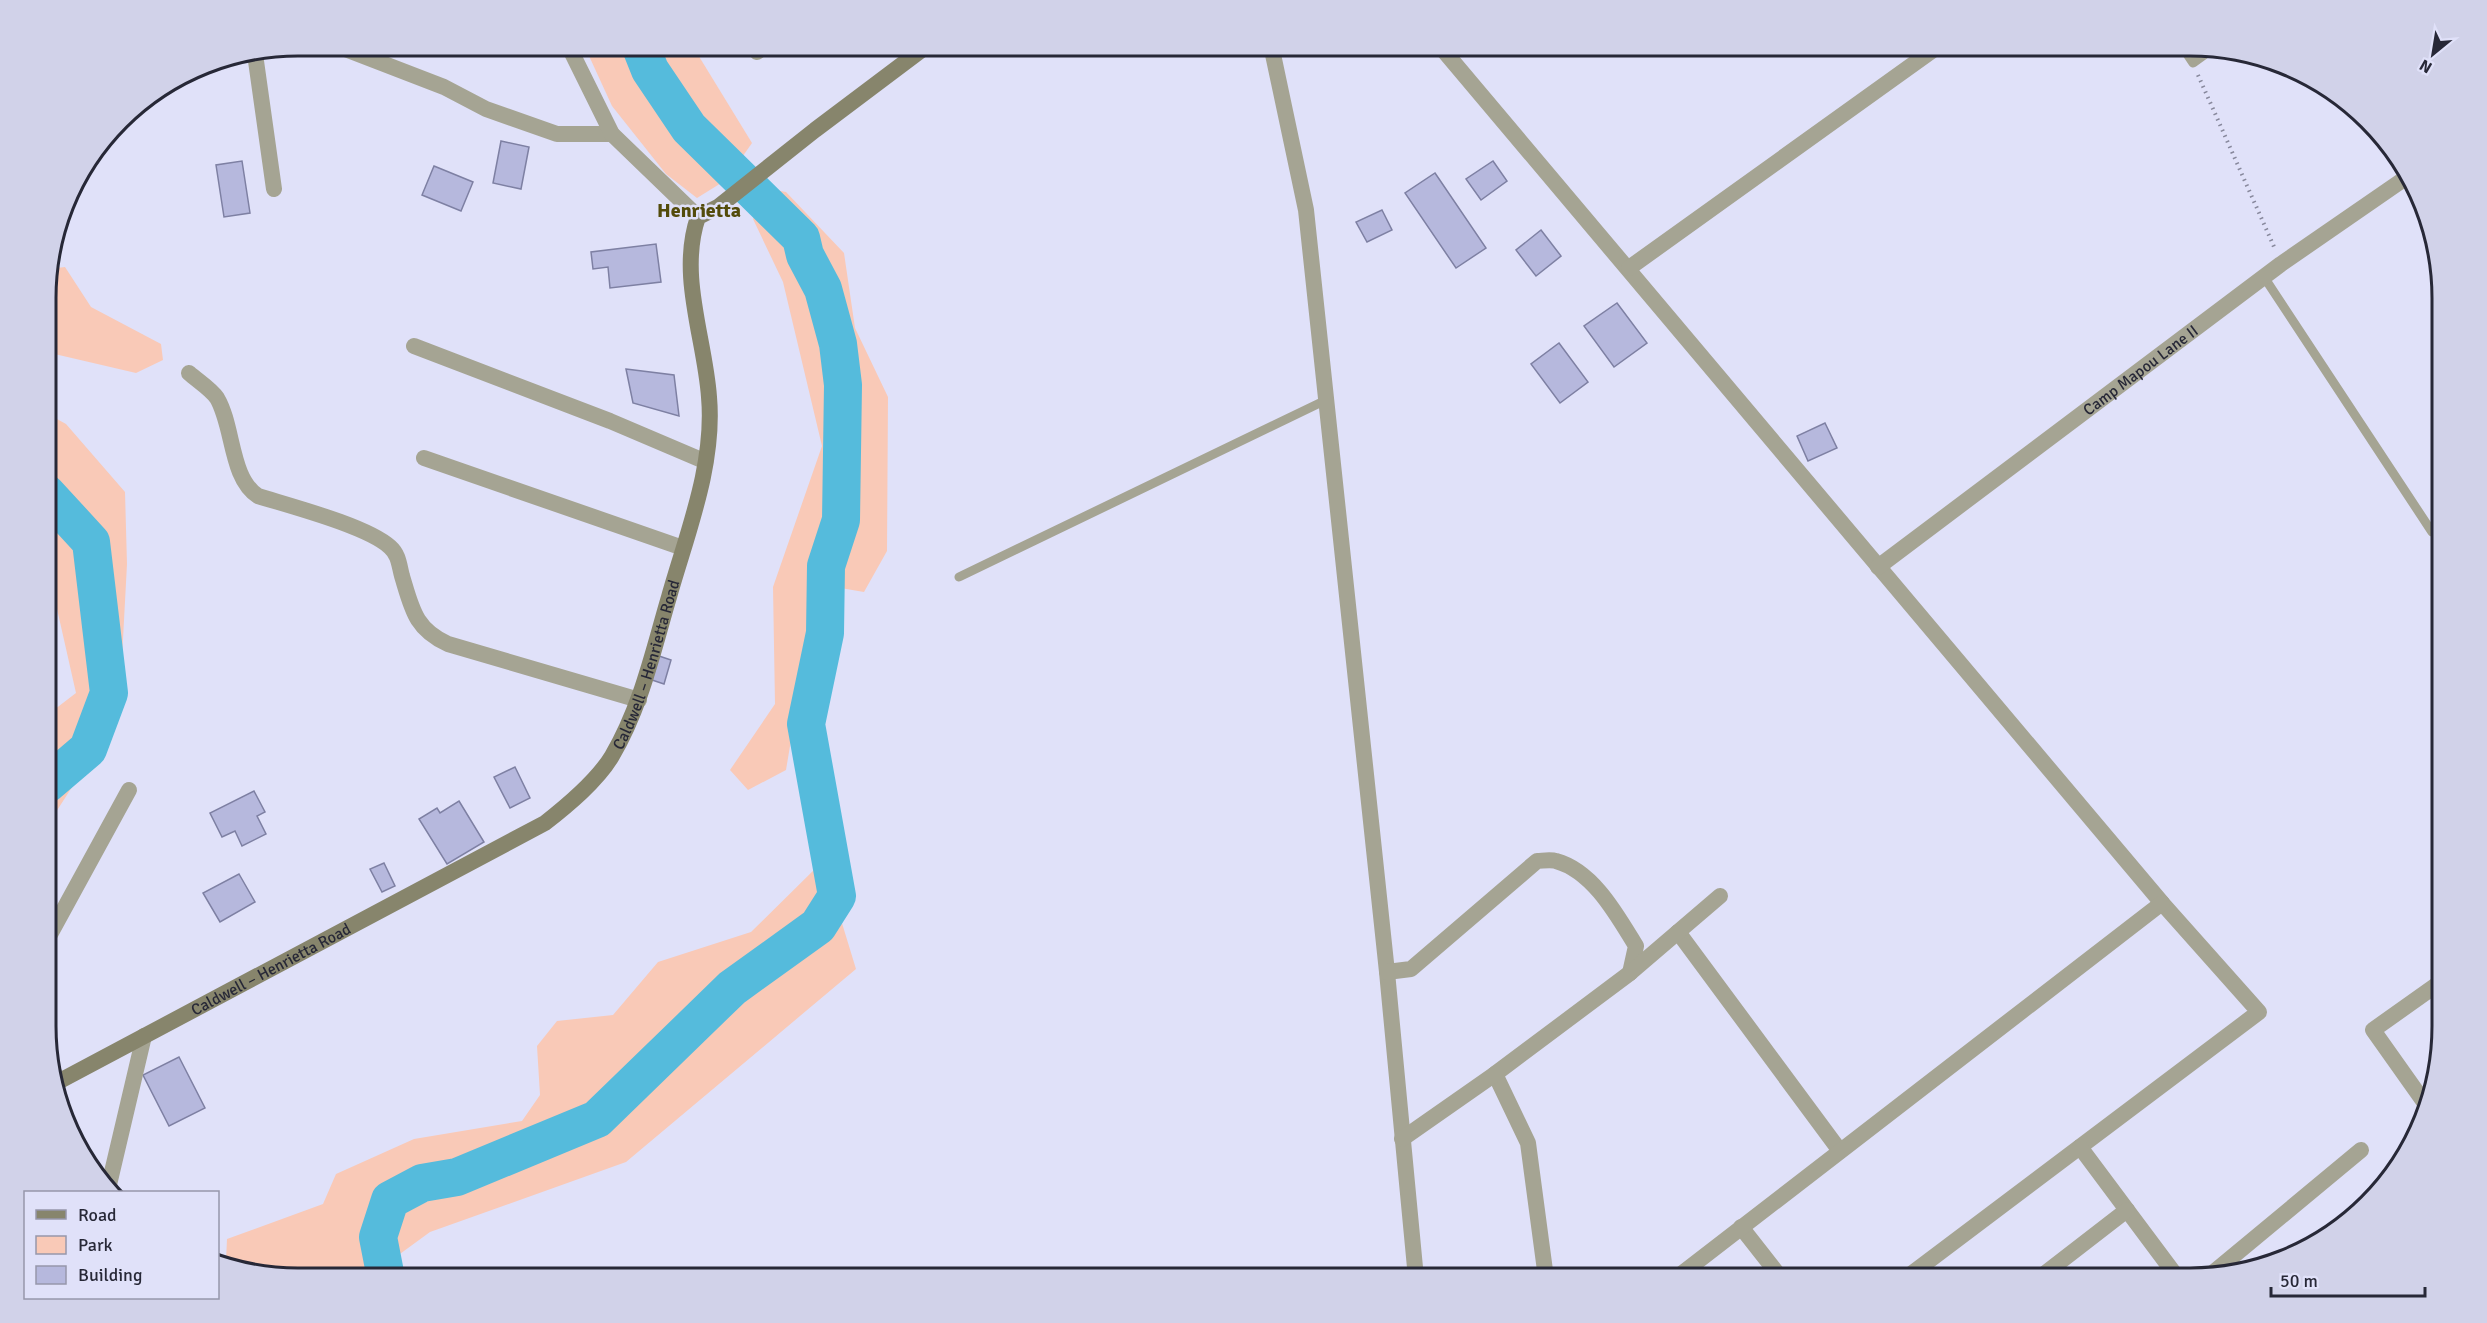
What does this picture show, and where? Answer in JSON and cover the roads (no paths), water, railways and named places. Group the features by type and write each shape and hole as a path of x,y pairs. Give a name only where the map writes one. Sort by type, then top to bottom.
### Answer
{"main road":[{"path":"698,217 718,207 913,56"},
{"name":"Caldwell – Henrietta Road","path":"62,1080 545,823 574,801 611,758 639,700 701,486 709,426 709,398 691,275 691,236 698,217"}],"street":[{"path":"364,56 444,87 486,109 557,134 612,134"},
{"path":"573,56 612,134 698,217"},
{"path":"1272,56 1306,210 1387,972 1415,1268"},
{"path":"1448,56 2162,903 2259,1012 1919,1268"},
{"path":"1629,268 1925,56"},
{"path":"256,59 274,189"},
{"name":"Camp Mapou Lane II","path":"1878,567 2281,264 2401,181"},
{"path":"414,346 610,421 704,461"},
{"path":"189,373 216,396 225,417 242,480 249,490 368,533 390,546 398,556 416,618 430,636 448,644 639,700"},
{"path":"424,458 683,548"},
{"path":"56,924 129,790"},
{"path":"1387,972 1411,969 1536,861 1555,860 1582,874 1614,910 1636,946 1630,974"},
{"path":"1402,1139 1495,1074 1630,974 1720,896"},
{"path":"1689,1268 2162,903"},
{"path":"1678,932 1840,1151"},
{"path":"2421,1097 2373,1030 2432,988"},
{"path":"110,1178 144,1036"},
{"path":"1495,1074 1528,1143 1545,1268"},
{"path":"2080,1147 2170,1268"},
{"path":"2223,1265 2361,1150"},
{"path":"2052,1268 2127,1210"},
{"path":"1741,1227 1773,1268"}],"lane":[{"path":"2188,56 2193,63 2203,56"},
{"path":"2264,277 2432,532"},
{"path":"959,577 1326,400"}],"waterway":[{"path":"384,1268 378,1237 390,1200 422,1183 457,1177 597,1119 732,988 818,926 837,896 806,724 825,633 826,566 841,520 843,385 838,344 823,289 805,255 801,238 689,128 650,70 644,56"},
{"path":"56,504 91,542 109,693 88,749 56,776"}],"district":[{"name":"Henrietta","path":"699,210"}]}
